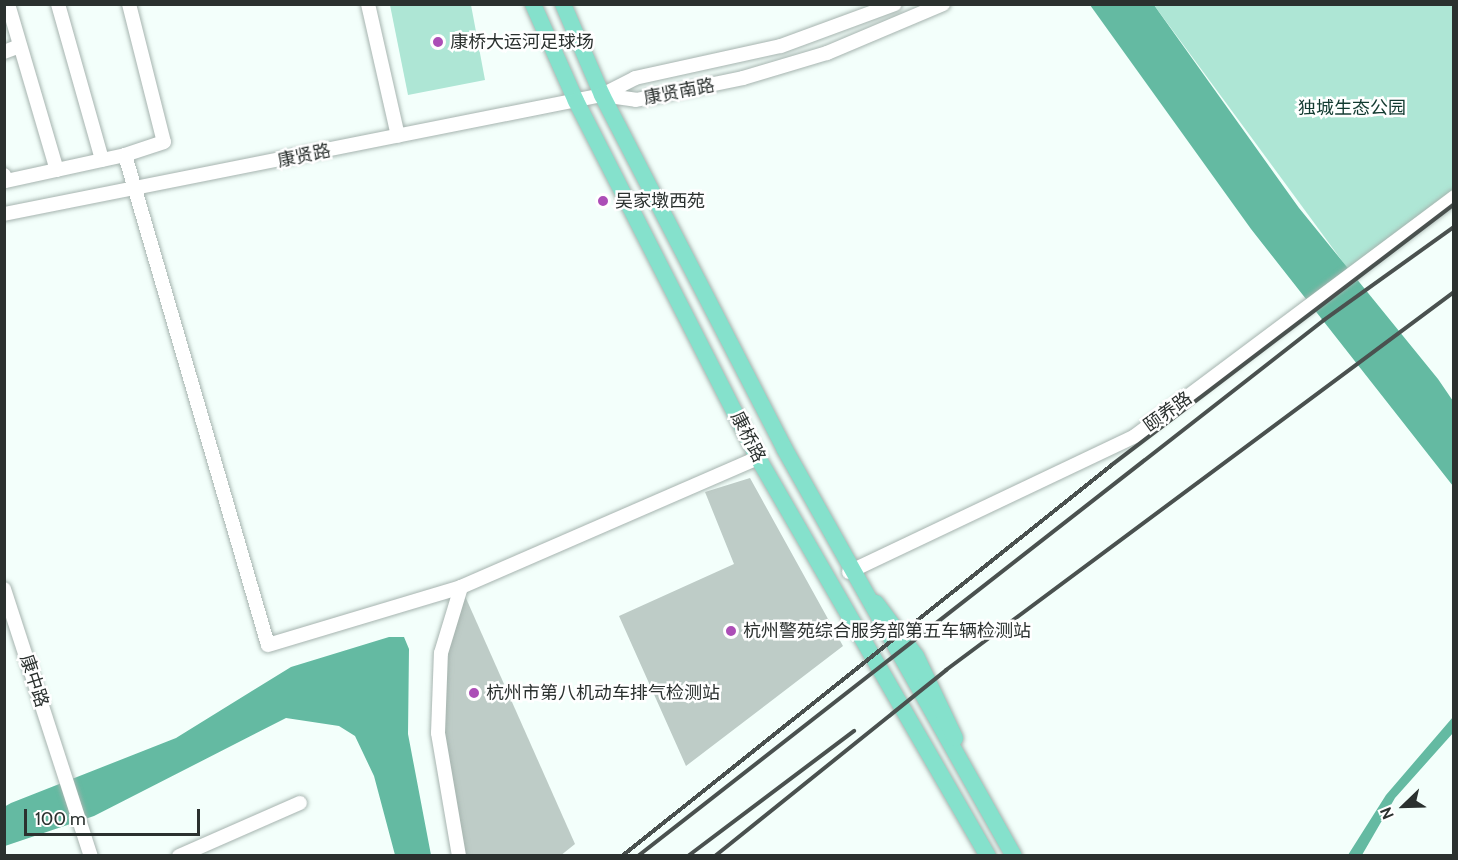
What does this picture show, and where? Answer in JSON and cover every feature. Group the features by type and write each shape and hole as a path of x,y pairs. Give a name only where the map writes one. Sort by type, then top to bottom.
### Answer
{"main road":[{"name":"康桥路","path":"533,4 576,101 758,458 983,854"},
{"name":"康桥路","path":"563,4 602,95 849,572 1014,855"}],"street":[{"path":"8,4 57,170"},
{"path":"58,4 102,160"},
{"path":"4,175 6,181 125,155 164,142 129,4"},
{"path":"368,4 398,136"},
{"name":"康贤南路","path":"602,95 635,78 781,46 895,4"},
{"name":"康贤南路","path":"602,95 636,100 743,78 828,53 943,4"},
{"path":"4,52 20,46"},
{"name":"康贤路","path":"4,214 602,95"},
{"path":"125,155 268,645 461,587 758,458"},
{"name":"颐养路","path":"849,572 1135,436 1454,198"},
{"path":"459,855 438,733 441,654 461,587"},
{"name":"康中路","path":"4,589 91,855"},
{"path":"179,855 300,803"}],"green space":[{"name":"康桥大运河足球场","path":"390,5 471,5 485,80 408,95"},
{"name":"独城生态公园","path":"1154,5 1453,5 1453,192 1348,269"}],"shaded area":[{"path":"1090,5 1154,5 1299,208 1438,379 1453,401 1453,486 1251,229"},
{"path":"389,637 404,637 409,649 408,734 431,855 395,855 374,776 355,736 339,726 286,718 94,816 5,846 4,807 11,803 176,738 291,667"},
{"path":"1453,717 1453,733 1395,798 1362,855 1348,855 1386,795"}],"building":[{"name":"杭州警苑综合服务部第五车辆检测站","path":"750,478 843,646 686,766 619,616 734,564 705,492"},
{"name":"杭州市第八机动车排气检测站","path":"461,587 575,844 560,856 459,856 438,733 441,653"}],"railway":[{"path":"622,856 1113,464 1454,204"},
{"path":"638,856 1324,320 1454,227"},
{"path":"715,856 946,670 1454,292"},
{"path":"688,856 854,731"}],"place":[{"name":"康桥大运河足球场","path":"438,42"},
{"name":"吴家墩西苑","path":"603,201"},
{"name":"杭州警苑综合服务部第五车辆检测站","path":"731,631"},
{"name":"杭州市第八机动车排气检测站","path":"474,693"}]}
